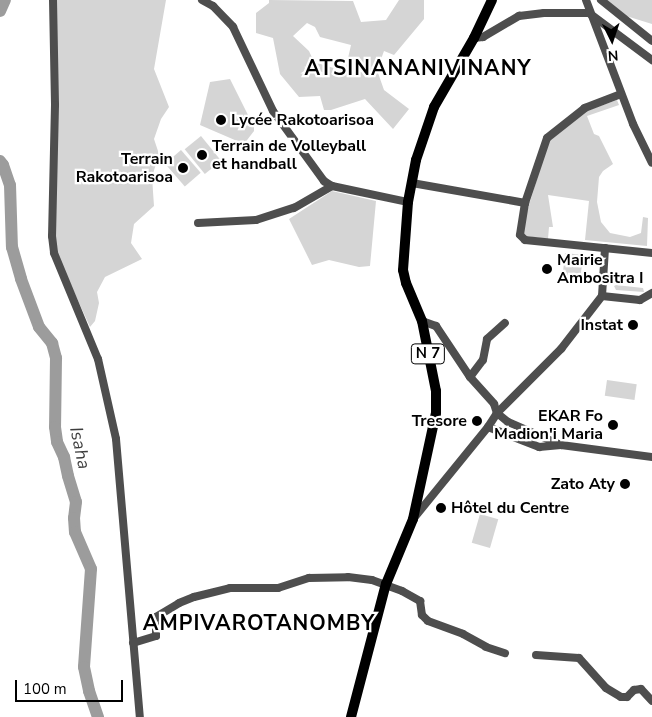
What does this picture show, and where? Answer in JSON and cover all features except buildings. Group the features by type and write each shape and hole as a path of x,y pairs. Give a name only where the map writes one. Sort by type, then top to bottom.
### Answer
{"main road":[{"name":"N 7","path":"351,717 386,584 413,519 436,413 436,391 422,322 406,283 404,270 408,202 419,148 434,107 474,38 492,0"}],"street":[{"path":"53,0 55,105 52,236 54,253 88,333 104,379 116,439 140,717"},
{"path":"202,0 213,6 233,27 273,111 324,181 332,186 408,202"},
{"path":"586,0 620,94 652,163"},
{"path":"601,0 652,41"},
{"path":"474,38 483,37 519,16 544,13 590,13 652,60"},
{"path":"620,94 580,111 546,138 525,203 520,225 520,235 524,240 652,252"},
{"path":"412,183 525,203"},
{"path":"198,223 256,220 294,208 332,186"},
{"path":"413,519 497,413 561,349 602,296 605,248"},
{"path":"602,296 640,300 652,293"},
{"path":"422,322 436,326 470,376 494,404 497,413 508,422 561,445"},
{"path":"470,376 483,360 486,339 505,323"},
{"path":"488,426 502,434 539,447 561,445 652,456"},
{"path":"133,643 156,636 156,617 179,603 230,588 278,588 309,578 331,577 372,580 386,584 420,600 422,615 428,621 463,634 486,647 505,652"},
{"path":"536,655 579,658 606,688 621,698 627,697 634,690 641,689 652,701"}],"shaded area":[{"path":"56,0 166,0 154,69 169,107 161,119 154,139 159,154 152,177 154,206 134,224 131,243 142,259 105,277 97,292 99,303 95,321 90,327 56,252"},
{"path":"269,0 353,1 361,22 386,20 399,0 424,0 424,19 394,55 384,51 377,70 384,90 409,109 393,129 365,99 331,110 324,110 320,96 299,97 280,74 273,38 256,33 256,13 269,3","holes":["307,23 315,27 320,37 351,45 346,67 340,70 314,62 309,51 293,36"]},
{"path":"606,0 652,0 652,24 623,15"},
{"path":"230,79 254,127 254,131 244,144 200,125 210,82"},
{"path":"617,100 619,105 587,116 594,134 599,136 613,164 603,171 599,177 597,202 601,222 610,233 630,237 641,233 643,217 648,218 647,246 585,240 589,201 548,195 553,227 549,227 548,239 525,236 522,231 525,218 549,140 586,111"},
{"name":"Terrain de Volleyball et handball","path":"201,136 221,161 205,174 185,149"},
{"name":"Terrain Rakotoarisoa","path":"181,150 201,173 185,186 165,164"},
{"path":"332,191 376,201 370,266 359,267 329,260 312,265 289,219"},
{"path":"565,253 583,255 580,285 562,283"},
{"path":"614,286 643,288 644,292 616,290"},
{"path":"607,380 637,384 634,400 605,396"},
{"path":"480,514 498,519 490,548 472,543"}],"waterway":[{"name":"Isaha","path":"0,11 5,0"},
{"name":"Isaha","path":"0,161 10,185 12,247 21,279 39,327 52,343 56,358 55,427 57,442 64,457 76,502 75,532 91,569 84,667 89,691 98,717"}],"place":[{"name":"Lycée Rakotoarisoa","path":"221,120"},
{"name":"Terrain de Volleyball et handball","path":"202,155"},
{"name":"Terrain Rakotoarisoa","path":"183,168"},
{"name":"Mairie Ambositra I","path":"547,269"},
{"name":"Instat","path":"633,325"},
{"name":"Tresore","path":"477,421"},
{"name":"EKAR Fo Madion'i Maria","path":"613,425"},
{"name":"Zato Aty","path":"625,484"},
{"name":"Hôtel du Centre","path":"441,508"}],"district":[{"name":"ATSINANANIVINANY","path":"418,68"},
{"name":"AMPIVAROTANOMBY","path":"259,623"}]}
